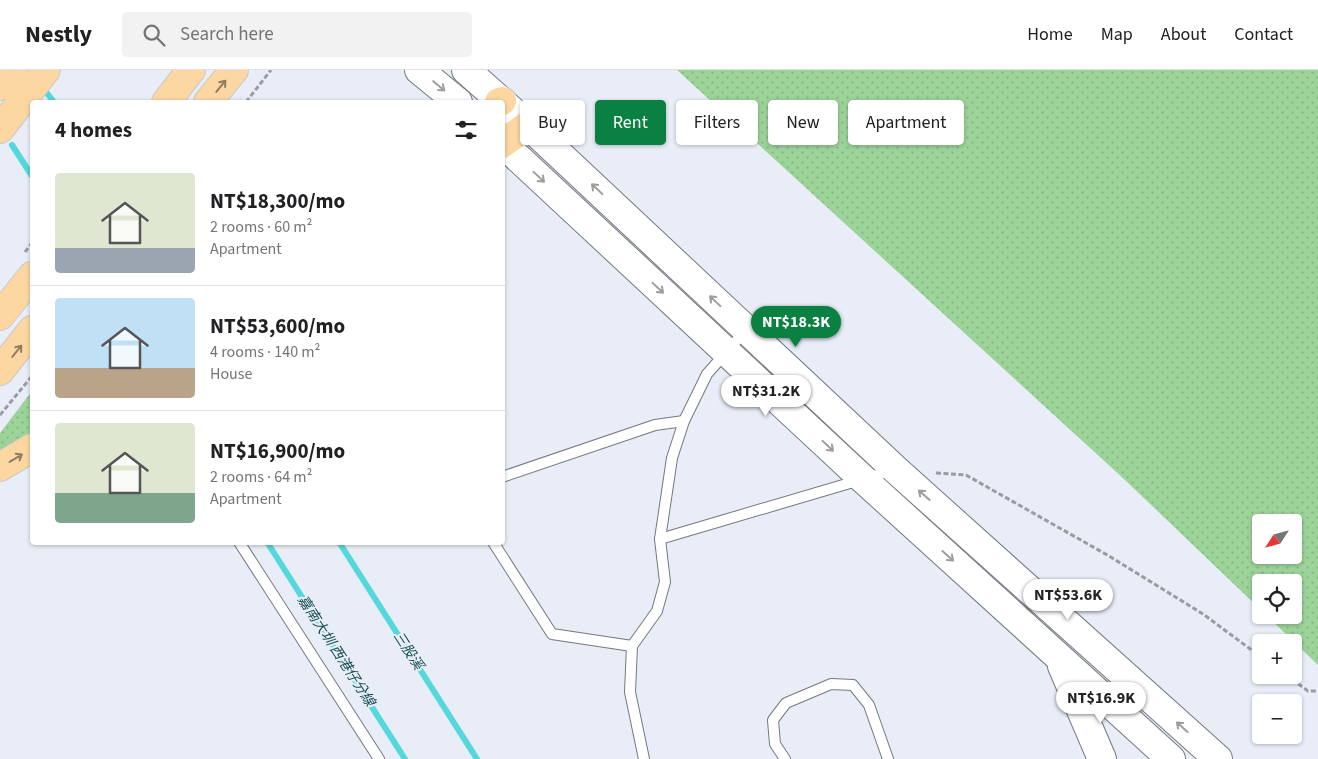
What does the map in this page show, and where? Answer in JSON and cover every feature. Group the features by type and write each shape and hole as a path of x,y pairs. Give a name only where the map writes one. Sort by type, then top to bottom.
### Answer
{"main road":[{"path":"0,129 46,70"},
{"path":"168,100 191,70"},
{"path":"210,100 234,70"},
{"path":"419,70 456,100"},
{"path":"466,70 498,100"},
{"path":"505,106 520,118"},
{"path":"505,142 520,131"},
{"path":"549,145 896,470 1037,599 1218,759"},
{"path":"505,146 864,480 1171,759"},
{"path":"0,316 30,278"},
{"path":"0,371 30,333"},
{"path":"0,467 30,449"},
{"path":"1037,599 1059,658 1102,759"}],"lane":[{"path":"644,759 630,692 632,646 657,611 665,582 660,539 672,458 684,422 707,374 746,330"},
{"path":"505,476 655,425 684,422"},
{"path":"660,539 896,470"},
{"path":"241,545 379,759"},
{"path":"495,545 552,634 632,646"},
{"path":"785,759 776,744 773,720 786,703 831,684 852,684 869,705 888,759"}],"path":[{"path":"248,100 271,70"},
{"path":"0,415 30,378"},
{"path":"896,470 966,475 1108,556 1203,614 1252,650"},
{"path":"1298,684 1308,691 1318,691"}],"green space":[{"path":"677,70 1318,70 1318,665 1302,650 1302,634 1286,634 1275,624 1302,624 1302,574 1252,574 1252,601 1124,479 758,144 758,100 710,100"},
{"path":"30,394 30,436 0,455 0,433"}],"waterway":[{"name":"三股溪","path":"42,87 52,100"},
{"name":"嘉南大圳 西港仔分線","path":"12,145 30,173"},
{"name":"嘉南大圳 西港仔分線","path":"269,545 405,759"},
{"name":"三股溪","path":"341,545 477,759"}]}
